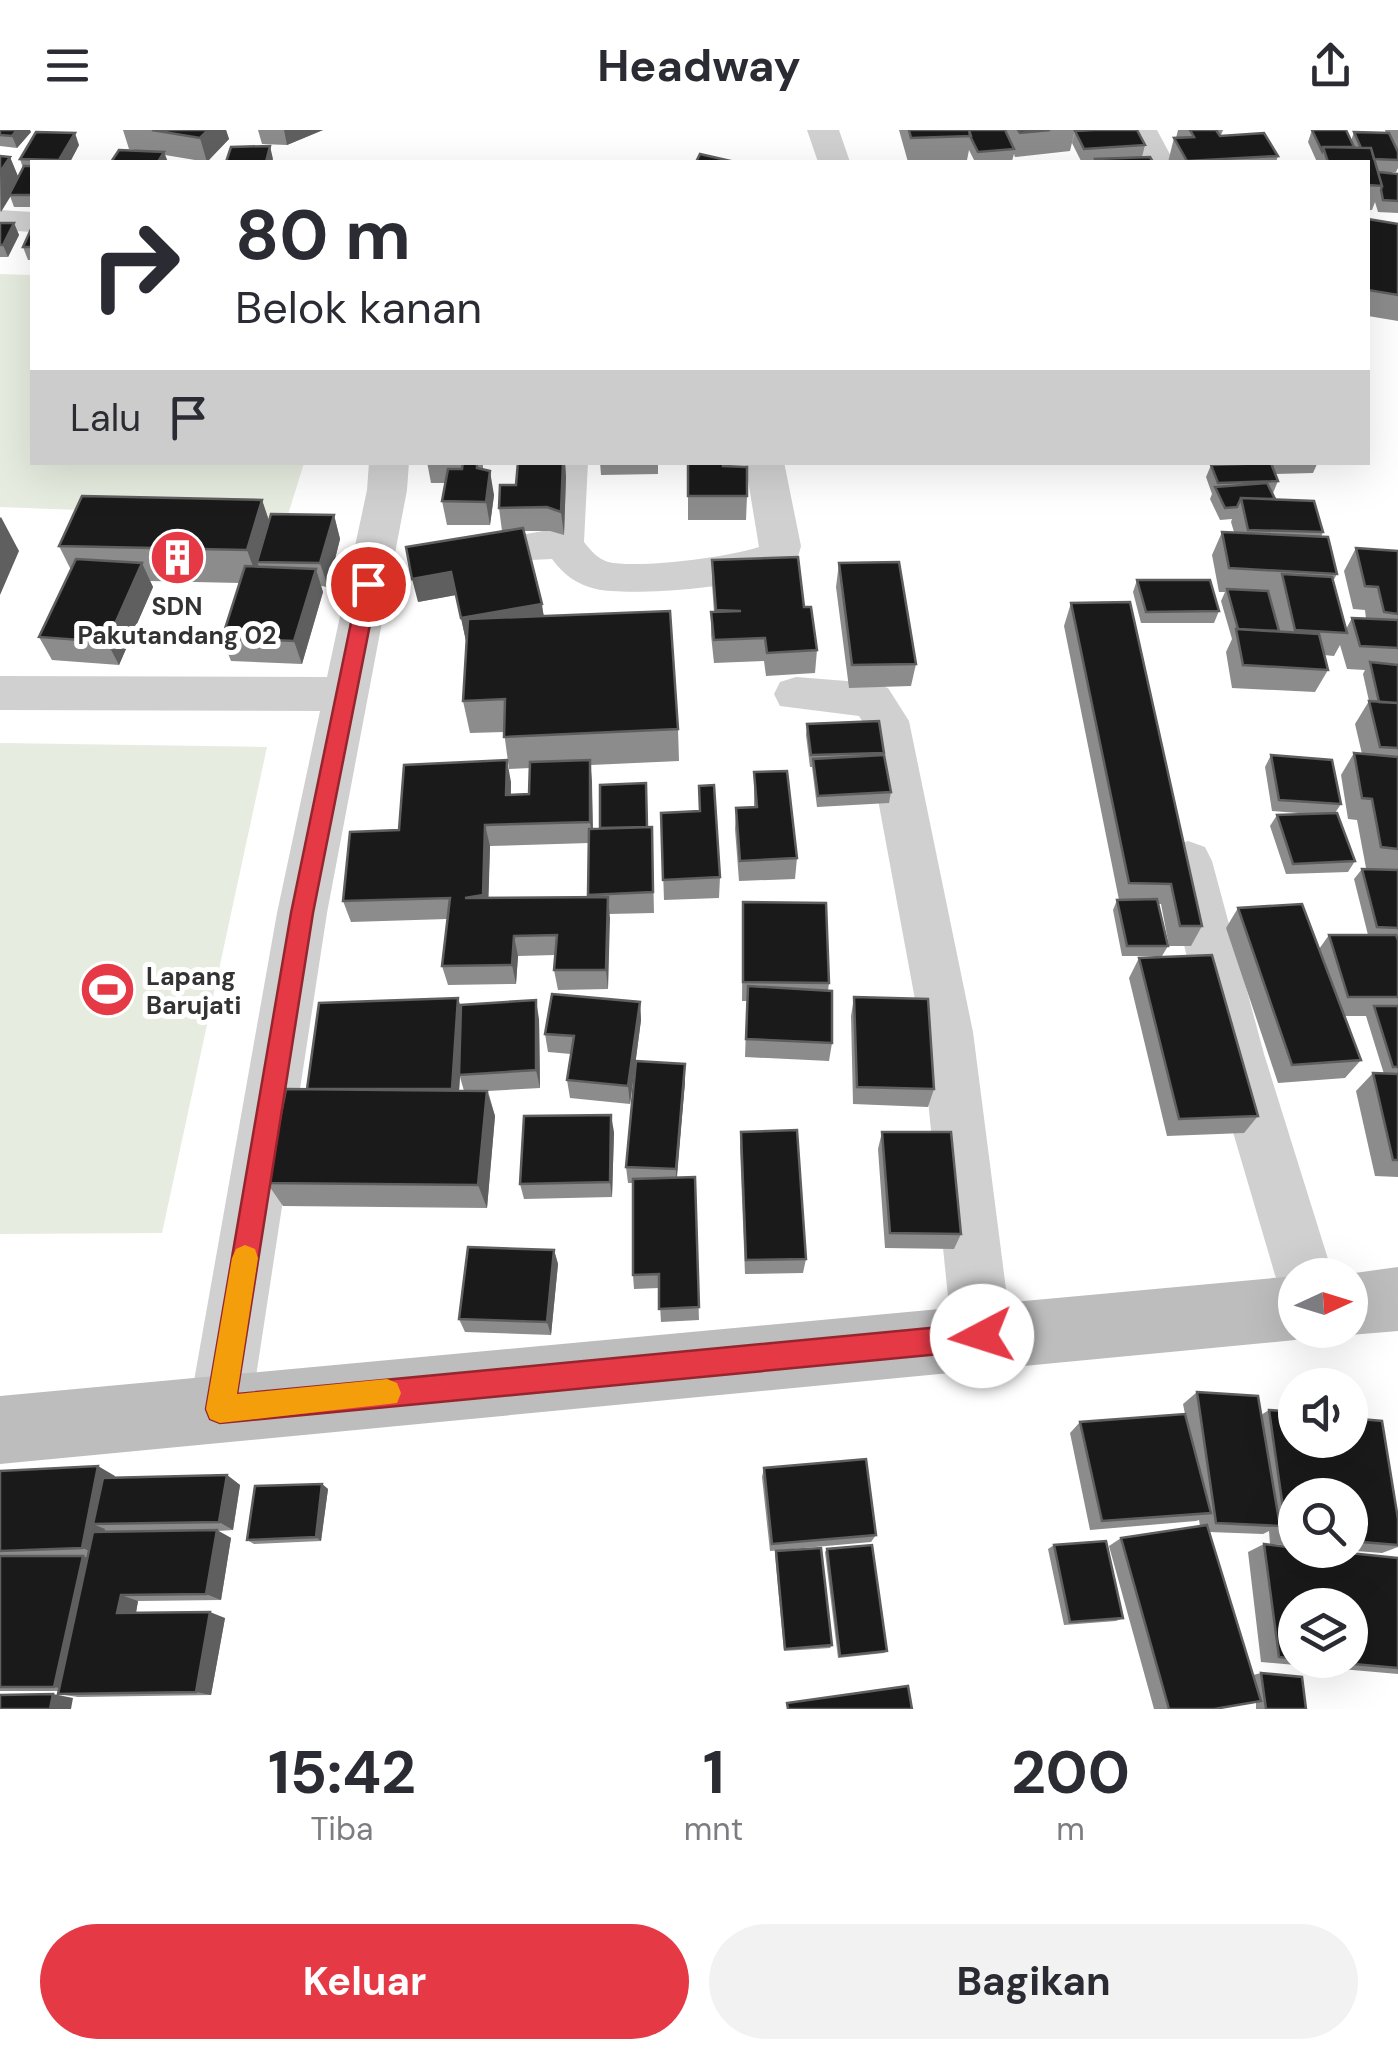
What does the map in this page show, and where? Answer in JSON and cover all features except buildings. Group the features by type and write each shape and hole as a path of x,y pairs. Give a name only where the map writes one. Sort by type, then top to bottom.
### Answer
{"main road":[{"path":"1368,1302 1398,1299"},
{"path":"0,1430 1278,1310"}],"street":[{"path":"823,130 833,160"},
{"path":"1142,130 1157,160"},
{"path":"0,220 30,222"},
{"path":"220,1409 302,913 346,694 394,547 389,465"},
{"path":"568,465 564,544 576,562 603,577 728,570 767,563 778,556 780,546 765,465"},
{"path":"487,546 564,544"},
{"path":"0,693 346,694"},
{"path":"796,694 872,700 886,721 947,1032 982,1336"},
{"path":"1176,810 1236,1054 1299,1258"}],"shaded area":[{"path":"0,274 30,275 30,465 303,465 287,518 0,507"},
{"name":"Lapang Barujati","path":"0,743 267,747 162,1233 0,1234"}],"slow traffic":[{"path":"245,1258 220,1409 387,1393"}],"place":[{"name":"SDN Pakutandang 02","path":"177,557"},
{"name":"Lapang Barujati","path":"107,990"}],"route":[{"path":"368,584 302,913 220,1409 982,1336"}]}
